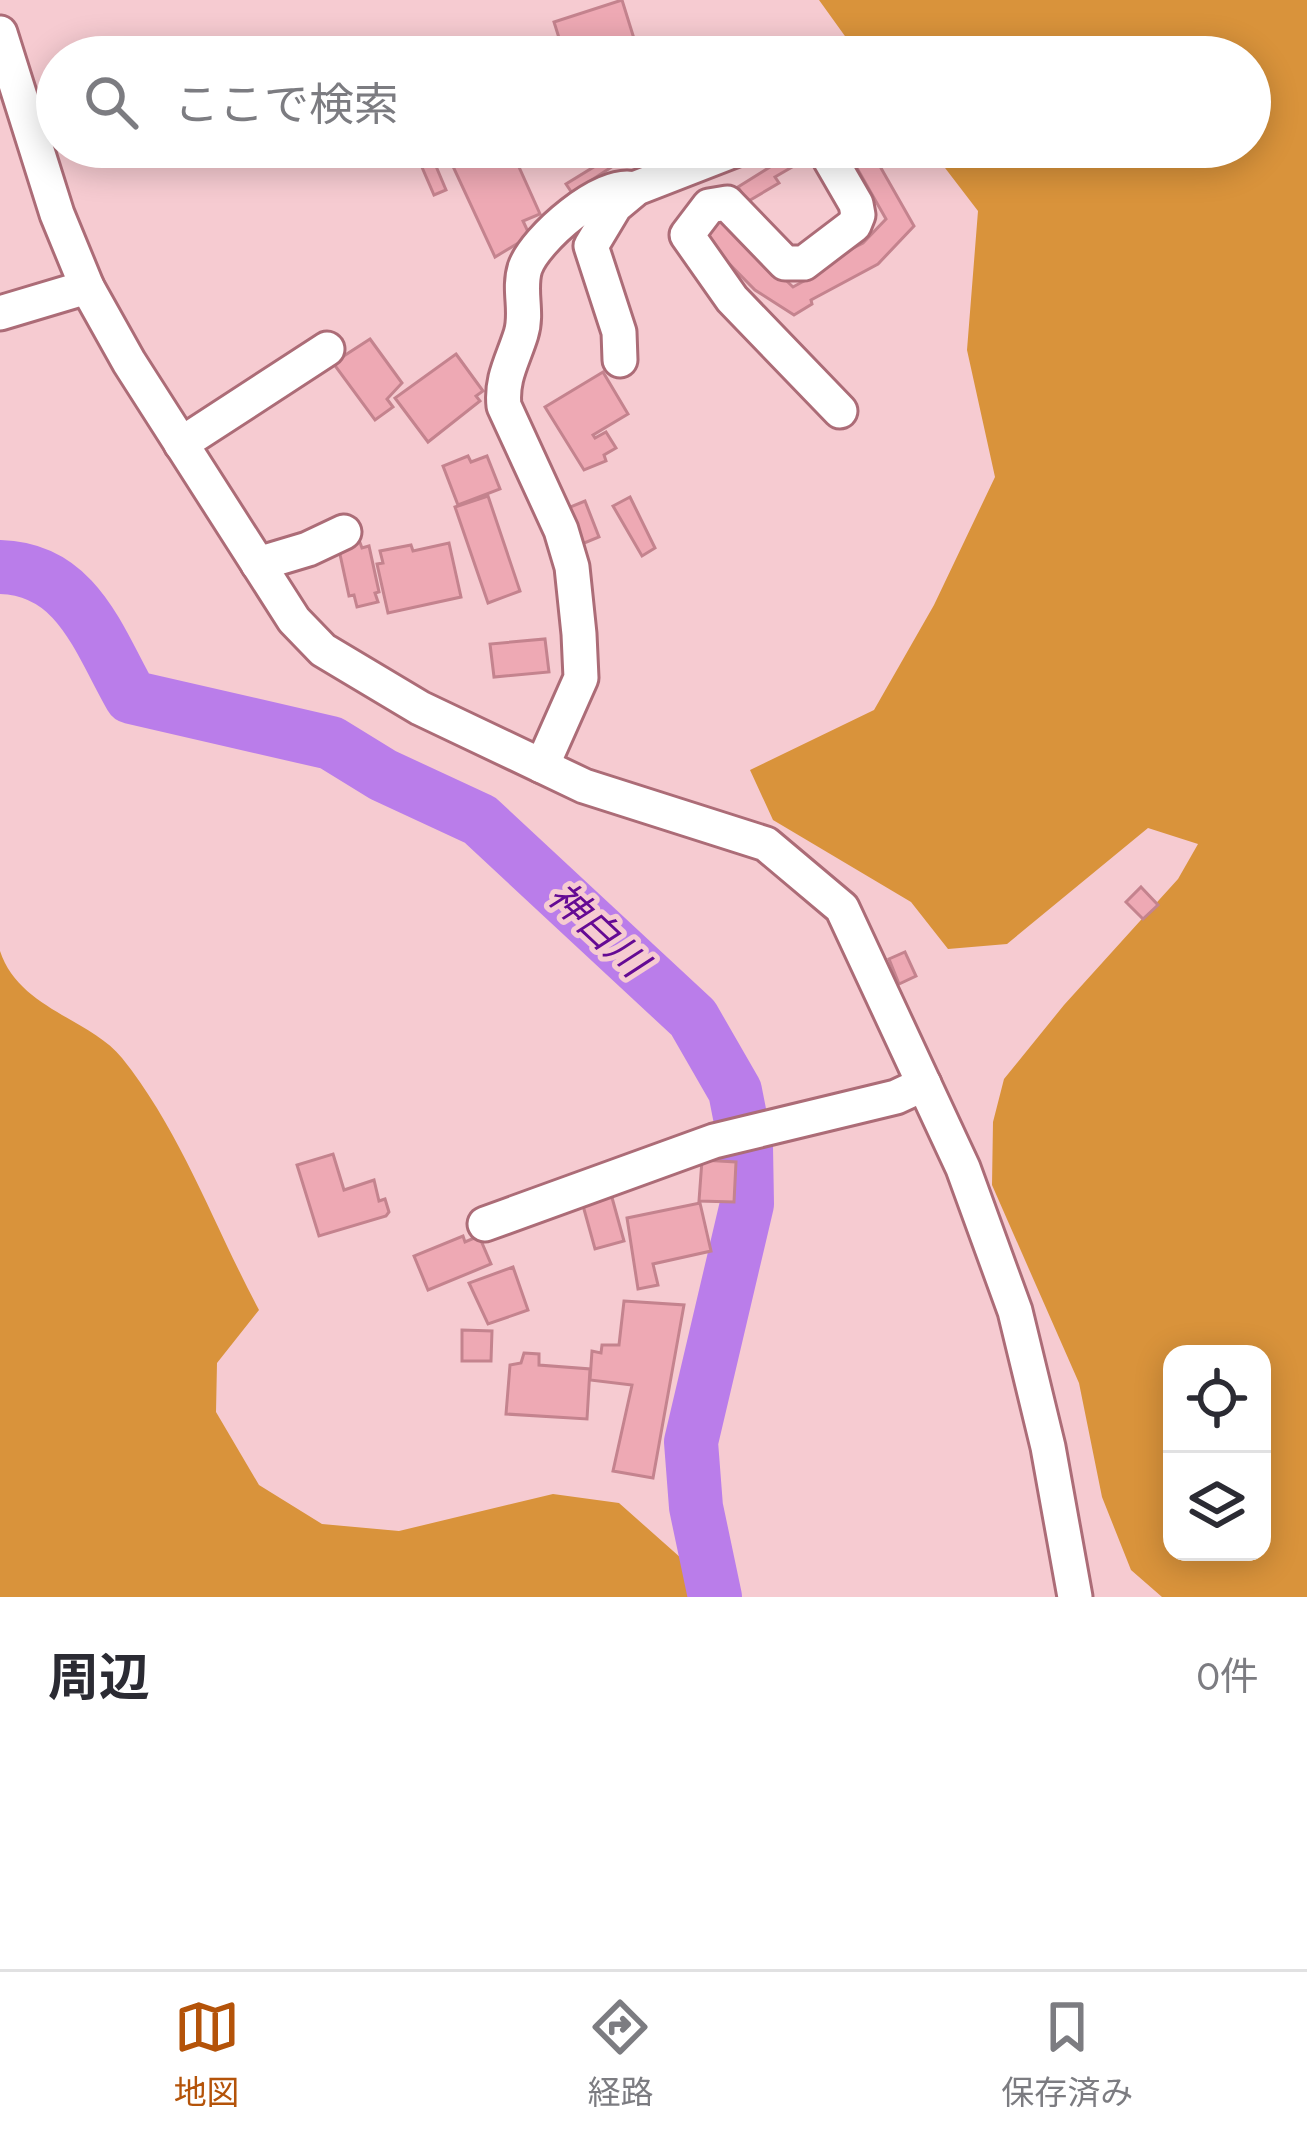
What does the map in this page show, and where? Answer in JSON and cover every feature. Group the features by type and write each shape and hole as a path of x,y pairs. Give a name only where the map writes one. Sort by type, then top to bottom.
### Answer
{"street":[{"path":"0,33 36,147"},
{"path":"43,168 87,287 294,620 323,650 420,708 584,787 766,844 842,908 963,1168 1015,1311 1048,1447 1075,1597"},
{"path":"620,360 619,332 591,246 615,206 634,189 688,168"},
{"path":"835,168 858,215 854,225 804,263 785,263 728,202 709,206 687,235 732,299 840,411"},
{"path":"542,766 581,678 572,567 561,530 504,406 502,389 526,317 523,273 532,254 567,217 620,187 634,189"},
{"path":"0,313 87,287"},
{"path":"181,444 327,350"},
{"path":"258,564 344,532"},
{"path":"485,1224 715,1141 896,1097 924,1084"}],"shaded area":[{"path":"819,0 1307,0 1307,1597 1162,1597 1131,1570 1102,1497 1079,1383 992,1185 993,1122 1004,1079 1178,879 1198,844 1148,828 1007,944 948,949 911,902 773,820 750,770 874,710 934,605 995,477 967,350 978,211 945,168 1271,168 1271,36 845,36"},
{"path":"0,951 23,987 109,1045 143,1087 180,1149 259,1310 217,1363 216,1412 259,1485 322,1524 399,1531 553,1494 619,1503 708,1582 713,1597 0,1597"}],"building":[{"path":"622,0 633,36 558,36 554,22"},
{"path":"422,168 437,168 446,190 434,195"},
{"path":"454,168 519,168 540,214 523,221 530,236 495,257"},
{"path":"592,168 610,168 572,193 566,184"},
{"path":"768,168 790,168 775,177 779,183 747,202 738,187"},
{"path":"857,168 881,168 914,226 878,264 811,300 812,304 794,315 755,290 696,230 717,208 727,224 793,287 822,271 820,265 863,243 886,219"},
{"path":"370,339 402,383 387,399 393,407 375,420 333,363"},
{"path":"456,354 483,391 476,396 480,401 428,442 395,398"},
{"path":"603,372 628,414 593,435 606,432 616,448 604,455 606,461 584,470 545,407"},
{"path":"468,456 471,462 487,456 500,489 458,505 443,466"},
{"path":"488,496 520,591 488,603 455,507"},
{"path":"630,497 655,548 642,556 613,506"},
{"path":"585,501 599,537 577,546 563,510"},
{"path":"359,540 362,548 369,546 379,592 375,593 378,602 357,607 354,595 349,596 338,545"},
{"path":"449,543 461,597 388,613 377,564 383,563 380,551 411,545 413,551"},
{"path":"545,639 549,672 494,677 490,644"},
{"path":"1141,887 1158,905 1143,919 1126,902"},
{"path":"905,952 916,976 899,984 889,959"},
{"path":"333,1154 344,1190 374,1180 379,1201 385,1199 389,1212 319,1236 297,1165"},
{"path":"702,1160 736,1162 734,1202 699,1201"},
{"path":"611,1194 624,1241 595,1249 582,1202"},
{"path":"700,1203 711,1251 653,1264 658,1285 638,1289 627,1218"},
{"path":"463,1236 465,1242 479,1236 491,1264 428,1290 414,1256"},
{"path":"513,1267 528,1310 488,1324 469,1283"},
{"path":"624,1301 684,1305 653,1478 613,1471 632,1385 590,1380 592,1351 601,1353 602,1345 619,1345"},
{"path":"462,1330 492,1331 491,1361 462,1361"},
{"path":"524,1353 539,1354 539,1365 590,1369 587,1419 506,1414 510,1365 521,1363"}],"waterway":[{"name":"神白川","path":"0,567 26,571 67,594 95,631 131,697 331,743 383,775 480,820 693,1018 735,1091 746,1147 747,1204 691,1442 696,1507 715,1597"}]}
